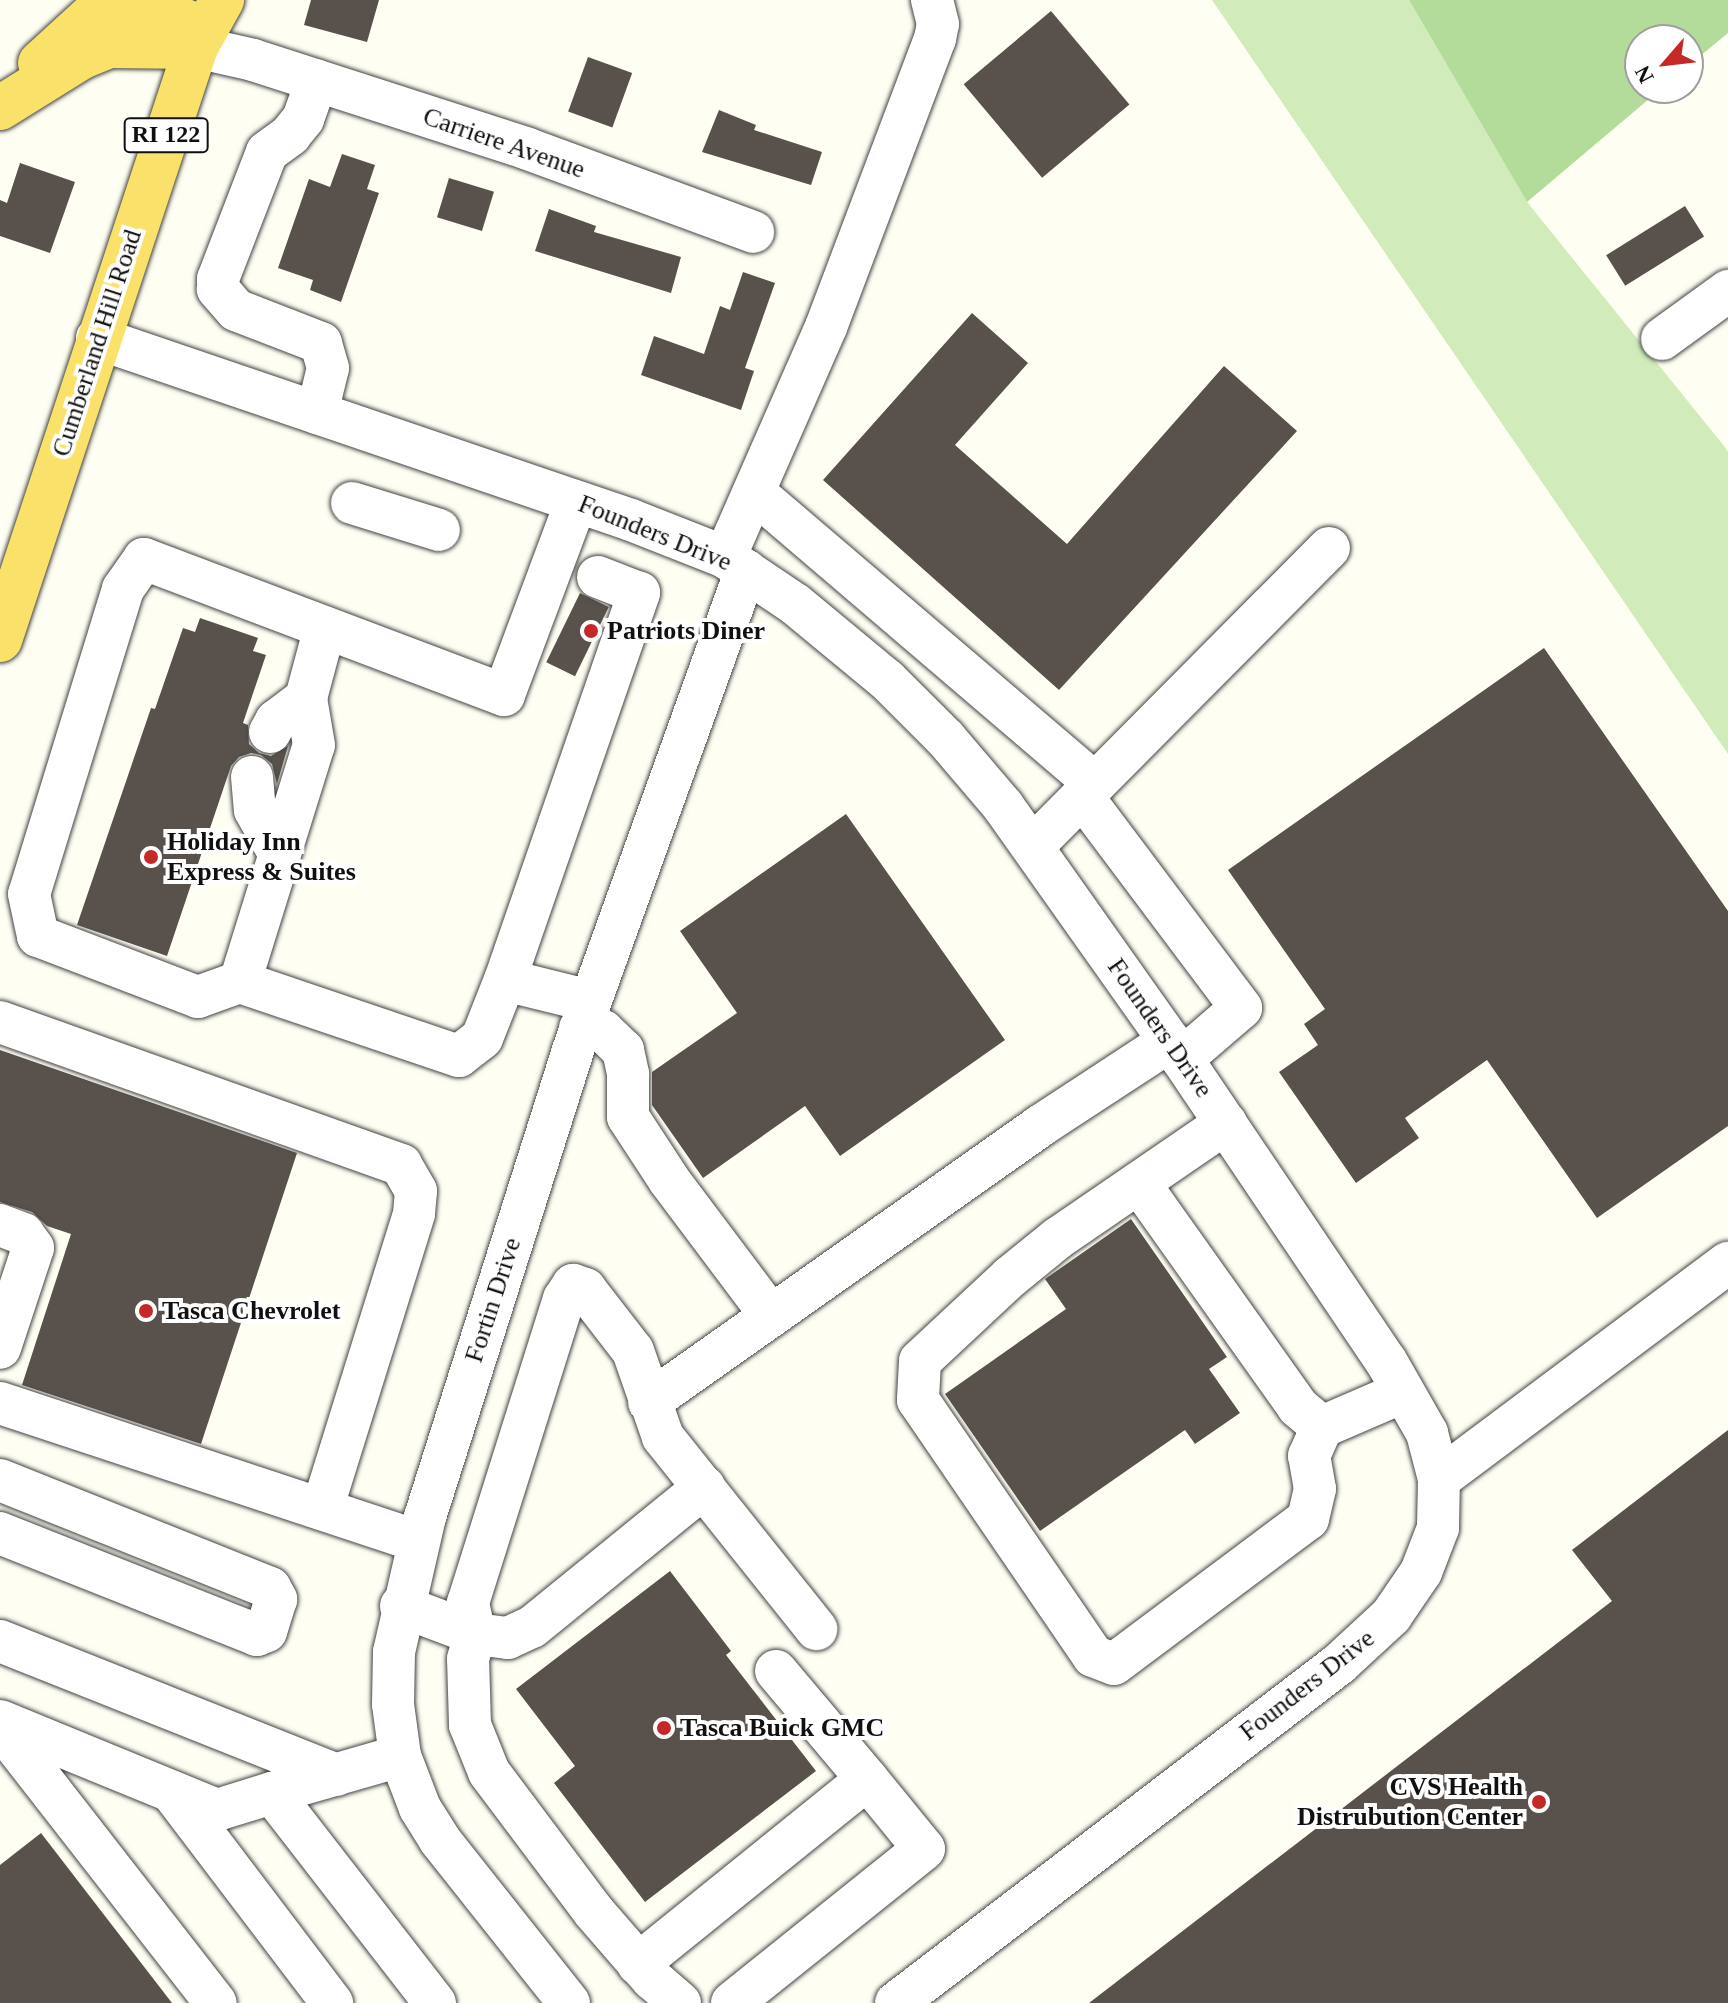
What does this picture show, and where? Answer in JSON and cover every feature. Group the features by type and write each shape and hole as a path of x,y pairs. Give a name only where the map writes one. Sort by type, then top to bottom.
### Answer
{"main road":[{"path":"0,99 102,6 167,14 207,25"},
{"path":"0,108 82,57 109,46 207,25"},
{"name":"Cumberland Hill Road","path":"0,640 97,338 207,25"}],"street":[{"name":"Fortin Drive","path":"569,2003 440,1840 420,1808 400,1756 393,1704 394,1652 401,1606 418,1541 585,1014 736,564 755,493 826,327 935,39 938,24 932,0"},
{"name":"Carriere Avenue","path":"207,25 253,60 528,149 753,232"},
{"path":"317,80 303,119 290,135 267,152 218,279 218,289 236,310 321,343 328,368 317,413"},
{"path":"1662,339 1728,291"},
{"name":"Founders Drive","path":"97,338 576,502 736,564 795,604 887,680 946,739 1033,846 1176,1050 1386,1361 1427,1433 1439,1479 1438,1528 1421,1572 1371,1636 896,2003"},
{"path":"649,1402 1040,1126 1176,1050 1241,1008 1089,790 755,493"},
{"path":"576,502 504,695 144,559 123,589 29,894 38,936 198,997 240,982 459,1056 482,1038 505,980 639,593 598,577"},
{"path":"352,503 439,530"},
{"path":"1033,846 1329,548"},
{"path":"240,982 314,745 306,698 325,627"},
{"path":"270,732 276,721 306,698"},
{"path":"252,777 255,810 280,855"},
{"path":"505,980 585,1014 623,1050 628,1074 628,1117 669,1180 771,1316"},
{"path":"0,1022 401,1165 416,1191 414,1214 322,1509"},
{"path":"1226,1123 1058,1238 1010,1277 920,1361 918,1400 1093,1656 1114,1664 1308,1519 1315,1489 1309,1456 1322,1427 1403,1392"},
{"path":"1139,1183 1298,1407 1322,1427"},
{"path":"0,1225 23,1234 33,1248 0,1348"},
{"path":"1439,1479 1728,1263"},
{"path":"680,2003 638,1964 594,1912 489,1772 470,1725 468,1659 475,1634 468,1603 564,1299 573,1285 585,1289 633,1351 663,1437 816,1629"},
{"path":"0,1403 418,1541"},
{"path":"0,1480 270,1588 276,1599 266,1631 257,1635 0,1533"},
{"path":"401,1606 475,1634 508,1638 532,1627 704,1487"},
{"path":"0,1641 336,1775"},
{"path":"732,2003 924,1849 776,1671"},
{"path":"0,1724 175,1796 217,1810 400,1756"},
{"path":"0,1724 216,2003"},
{"path":"638,1964 867,1779"},
{"path":"272,1793 435,2003"},
{"path":"175,1796 332,2003"}],"green space":[{"path":"1212,0 1409,0 1527,202 1724,446 1728,452 1728,754"},
{"path":"1409,0 1728,0 1728,33 1704,53 1704,24 1624,24 1624,104 1643,104 1527,202"}],"building":[{"path":"311,0 379,0 367,42 304,25"},
{"path":"1051,11 1129,104 1042,178 964,84"},
{"path":"588,57 632,73 612,128 568,112"},
{"path":"719,110 756,125 754,130 822,152 811,185 702,152"},
{"path":"342,154 375,165 367,189 379,193 341,302 310,290 313,280 278,268 309,179 330,187"},
{"path":"20,163 75,182 50,253 0,236 0,200 7,203"},
{"path":"449,178 494,192 482,231 437,217"},
{"path":"1685,206 1704,237 1625,286 1606,255"},
{"path":"549,209 596,226 594,232 681,257 671,293 535,251"},
{"path":"743,272 775,283 745,368 754,371 741,410 641,375 654,336 704,354 720,306 730,310"},
{"path":"972,313 1028,363 955,445 1067,544 1224,366 1297,431 1059,690 823,480"},
{"path":"580,593 609,607 575,676 546,662"},
{"name":"Holiday Inn Express & Suites","path":"200,618 258,638 253,651 266,655 243,723 248,725 249,744 259,753 271,756 288,746 277,784 272,764 261,755 251,753 239,757 231,766 167,956 77,925 151,708 155,709 183,628 195,632"},
{"path":"1544,648 1728,911 1728,1126 1597,1218 1487,1060 1405,1118 1419,1138 1356,1183 1279,1072 1318,1045 1304,1024 1325,1009 1228,870"},
{"path":"846,814 1005,1040 840,1156 805,1106 703,1178 652,1105 652,1072 737,1013 680,931"},
{"name":"Tasca Chevrolet","path":"0,1050 297,1153 201,1444 22,1385 71,1234 47,1226 32,1212 0,1202"},
{"path":"1131,1219 1227,1357 1209,1369 1240,1413 1195,1444 1185,1430 1040,1531 945,1394 1066,1309 1045,1279"},
{"name":"CVS Health Distrubution Center","path":"1728,1430 1728,2003 1089,2003 1612,1601 1572,1550"},
{"name":"Tasca Buick GMC","path":"670,1571 731,1651 726,1655 816,1771 645,1902 554,1783 575,1766 516,1689"},
{"path":"41,1833 172,2003 0,2003 0,1865"}],"place":[{"name":"Patriots Diner","path":"591,631"},
{"name":"Holiday Inn Express & Suites","path":"151,857"},
{"name":"Tasca Chevrolet","path":"146,1311"},
{"name":"Tasca Buick GMC","path":"664,1728"},
{"name":"CVS Health Distrubution Center","path":"1539,1802"}]}
